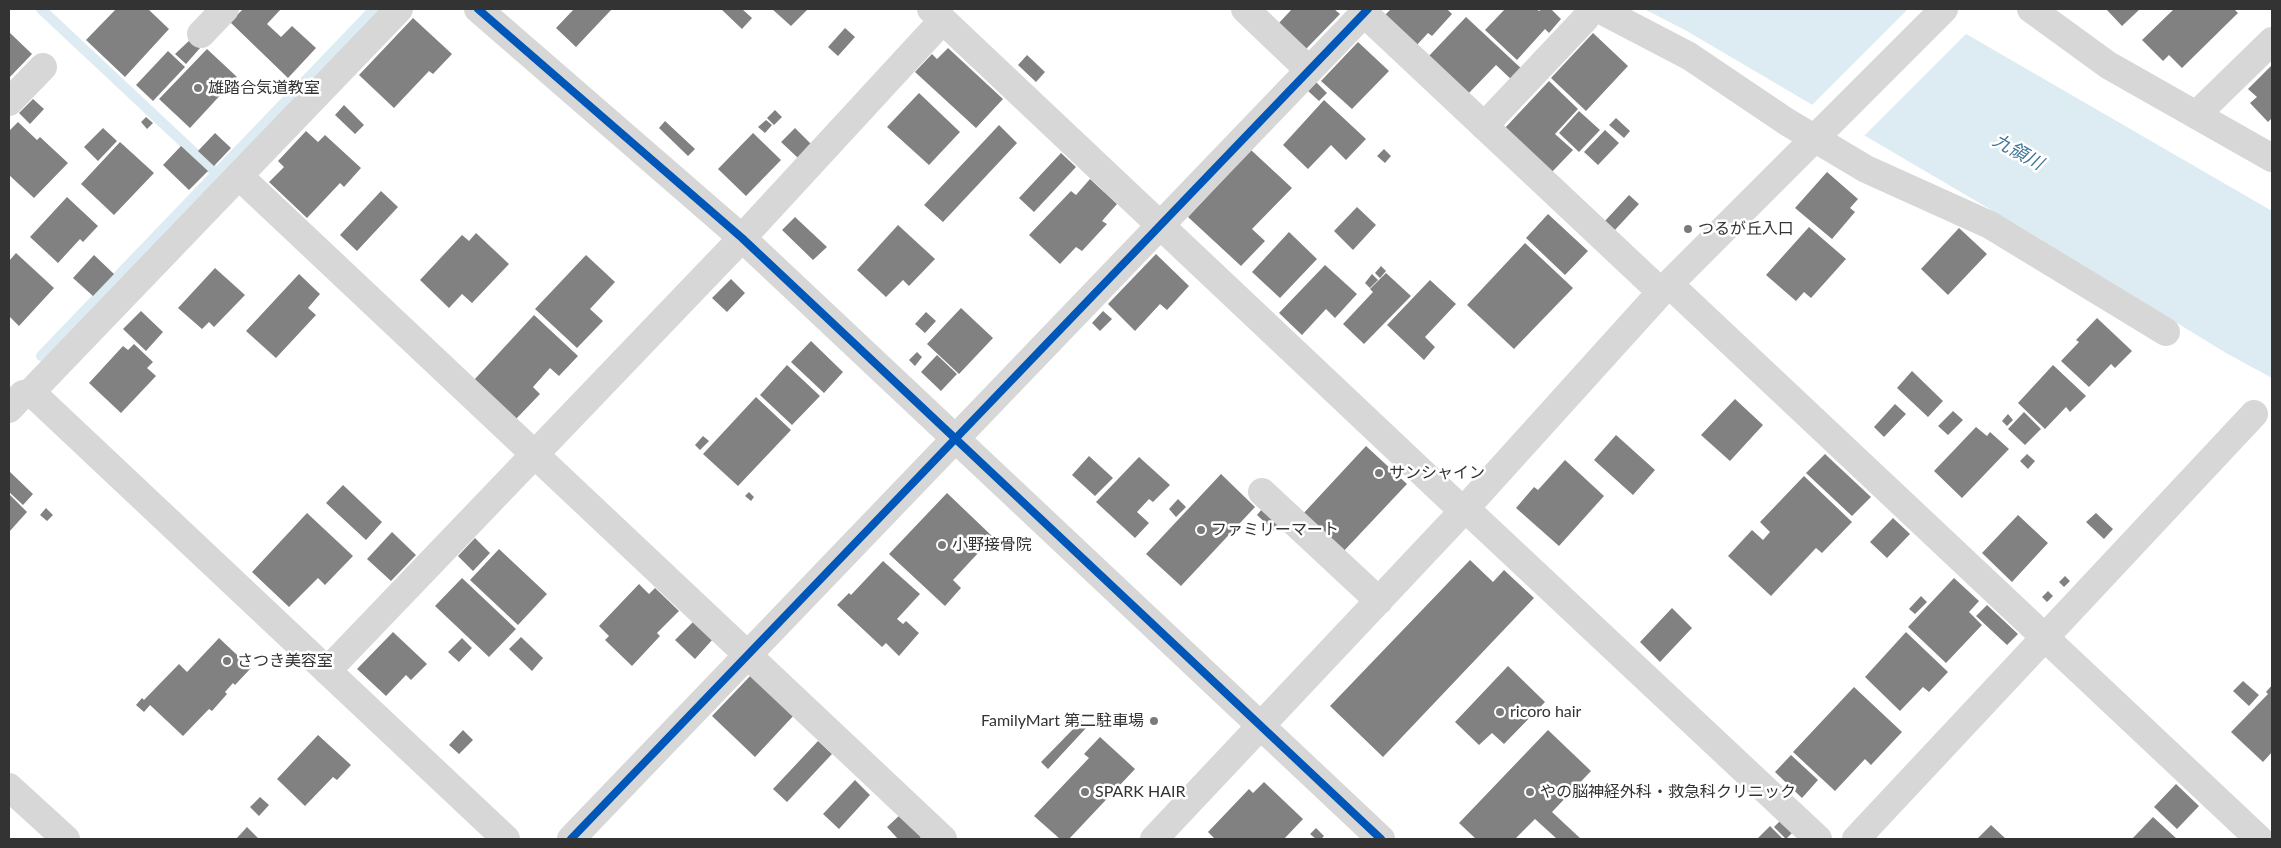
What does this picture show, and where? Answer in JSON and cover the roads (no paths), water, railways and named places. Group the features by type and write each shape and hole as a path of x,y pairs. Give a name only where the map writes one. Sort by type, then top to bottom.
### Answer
{"street":[{"path":"201,34 225,9"},
{"path":"399,9 239,176 18,394 327,671 506,839"},
{"path":"478,9 742,238 1381,839"},
{"path":"1245,9 1310,70"},
{"path":"1484,126 1585,19 1591,9"},
{"path":"1599,9 1689,56 1818,135 1866,169 1990,225 2166,332"},
{"path":"1154,839 1465,510 1665,288 1944,9"},
{"path":"2031,9 2108,65 2272,158"},
{"path":"571,839 1366,11 1484,126 1665,288 2045,638 2258,839"},
{"path":"327,671 742,238 946,15 1160,225 1818,839"},
{"path":"2196,115 2272,41"},
{"path":"9,102 43,67"},
{"path":"239,176 943,839"},
{"path":"1856,839 2254,414"},
{"path":"1262,492 1379,601"},
{"path":"9,787 66,839"}],"water":[{"name":"九領川","path":"1644,9 1923,9 2272,211 2272,378 2226,353 2022,228 1685,30"}],"waterway":[{"path":"41,9 216,173"},
{"path":"41,356 374,9"}],"place":[{"name":"雄踏合気道教室","path":"198,88"},
{"name":"つるが丘入口","path":"1688,229"},
{"name":"サンシャイン","path":"1379,473"},
{"name":"ファミリーマート","path":"1201,530"},
{"name":"小野接骨院","path":"942,545"},
{"name":"さつき美容室","path":"227,661"},
{"name":"ricoro hair","path":"1500,712"},
{"name":"FamilyMart 第二駐車場","path":"1154,721"},
{"name":"SPARK HAIR","path":"1085,792"},
{"name":"やの脳神経外科・救急科クリニック","path":"1530,792"}]}
